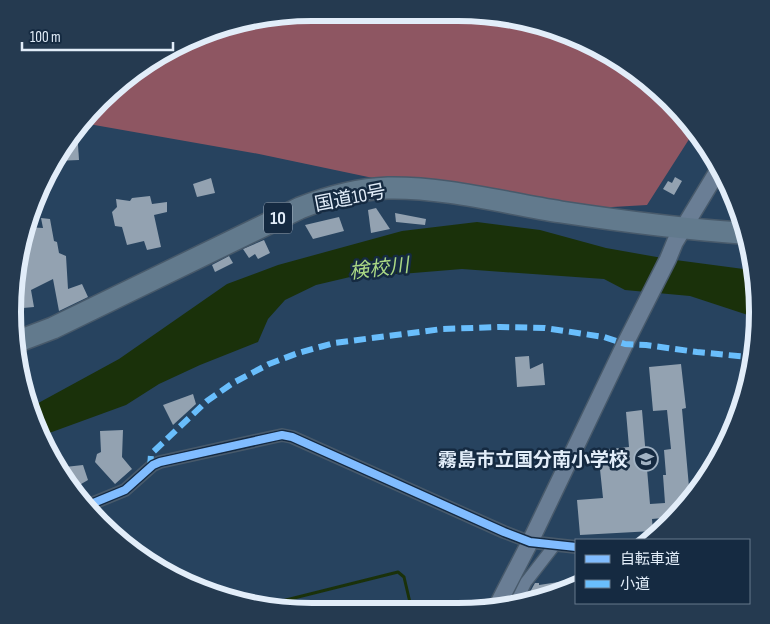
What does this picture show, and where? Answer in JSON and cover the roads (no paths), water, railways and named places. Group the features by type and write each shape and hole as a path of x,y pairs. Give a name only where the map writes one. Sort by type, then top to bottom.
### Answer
{"highway":[{"name":"国道10号","path":"23,339 53,328 300,208 328,198 362,191 387,188 450,193 560,212 679,236 738,233"}],"main road":[{"path":"500,599 679,236 715,176"}],"street":[{"path":"92,503 125,490 160,462 282,435 292,437 530,542 575,547"},
{"path":"519,596 526,582 554,546"}],"water":[{"name":"検校川","path":"477,222 540,230 606,248 668,259 745,269 749,315 690,296 625,290 604,279 462,269 401,274 367,273 316,285 285,300 268,319 258,342 159,384 126,405 48,434 37,404 119,359 227,284 278,265 402,231"}],"waterway":[{"path":"282,601 398,572 404,577 410,603"}],"place":[{"name":"霧島市立国分南小学校","path":"646,459"}]}
